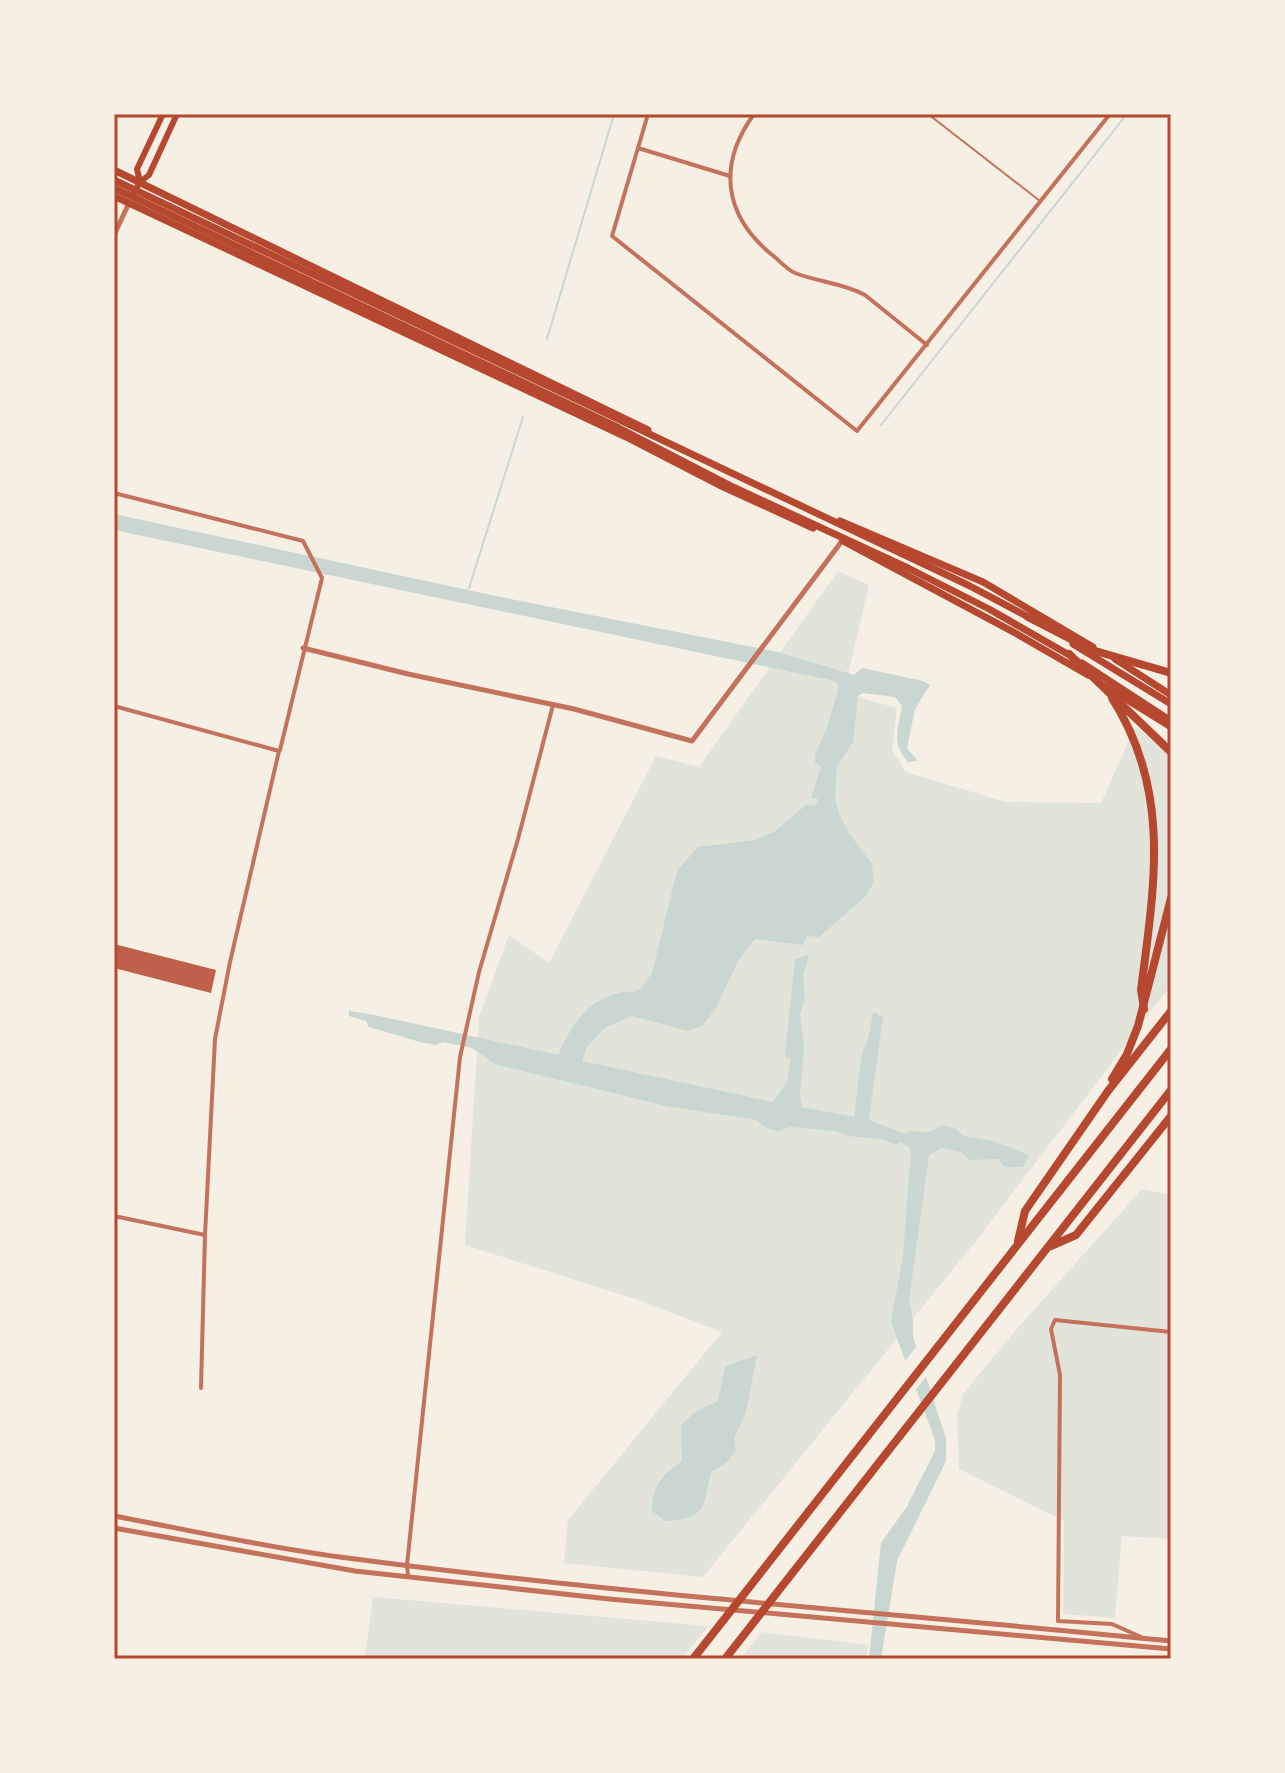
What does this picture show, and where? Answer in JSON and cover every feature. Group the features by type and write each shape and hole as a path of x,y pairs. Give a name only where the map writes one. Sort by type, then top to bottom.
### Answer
{"highway":[{"path":"1028,617 1092,650 1171,673"},
{"path":"1069,654 1171,752"},
{"path":"1112,698 1128,724 1148,778 1153,819 1155,868 1141,990 1144,1009"},
{"path":"1108,1091 1132,1044 1144,1009 1171,898"},
{"path":"1016,1246 1025,1211 1108,1091 1171,1011"},
{"path":"693,1659 1169,1051"},
{"path":"725,1659 1171,1090"},
{"path":"1047,1249 1076,1235 1171,1116"}],"main road":[{"path":"140,182 137,169 163,114"},
{"path":"129,203 140,182 149,175 177,114"},
{"path":"114,170 797,502 983,582 1171,695"},
{"path":"114,180 968,585 1028,617 1171,704"},
{"path":"114,188 619,428 733,487 908,568 1069,654 1171,721"},
{"path":"114,196 842,541 1017,634 1171,727"}],"street":[{"path":"648,114 612,236 857,431 1110,114"},
{"path":"754,114 738,146 730,176 734,208 752,238 792,272 854,289 865,295 927,345"},
{"path":"638,148 730,176"},
{"path":"114,235 129,203"},
{"path":"114,493 303,541 322,578 230,962 215,1039 201,1388"},
{"path":"303,648 553,705 692,741 842,541"},
{"path":"408,1576 460,1057 479,972 553,705"},
{"path":"114,706 279,751"},
{"path":"114,1216 205,1235"},
{"path":"1143,1638 1112,1624 1058,1621 1060,1375 1051,1329 1055,1320 1171,1332"},
{"path":"114,1516 337,1557 612,1589 1171,1641"},
{"path":"114,1528 355,1571 609,1599 1171,1649"}],"lane":[{"path":"928,114 1040,201"}],"shaded area":[{"path":"114,514 491,595 778,652 854,675 862,668 930,685 915,709 907,748 918,761 908,762 899,749 897,736 902,706 895,697 863,693 858,696 853,742 837,766 835,798 849,833 872,864 874,882 865,897 819,937 807,936 803,945 755,939 738,961 716,1008 702,1026 688,1031 632,1016 605,1028 587,1047 582,1061 773,1102 787,1082 791,1059 785,1056 795,959 809,955 803,976 805,997 800,1015 804,1047 802,1107 854,1117 862,1053 873,1012 883,1017 869,1120 905,1134 909,1131 929,1132 943,1125 955,1128 964,1136 993,1141 1029,1155 1023,1167 1005,1167 998,1159 970,1160 961,1152 941,1148 929,1155 909,1301 913,1337 946,1438 946,1461 897,1561 881,1659 869,1659 881,1543 906,1508 935,1451 935,1440 891,1322 903,1255 911,1149 901,1142 897,1145 836,1131 790,1127 778,1131 768,1129 756,1120 666,1106 495,1064 472,1048 443,1042 435,1045 420,1042 369,1027 366,1021 349,1016 349,1011 370,1014 558,1055 572,1028 593,1005 611,995 637,991 646,982 652,973 677,871 698,847 755,840 774,832 807,804 814,806 818,802 817,798 811,798 821,767 815,762 815,755 827,728 839,686 835,681 114,530"},
{"path":"838,571 869,585 844,693 897,708 892,750 906,772 1006,802 1101,803 1135,727 1171,754 1171,985 976,1241 703,1577 564,1563 568,1520 722,1332 635,1299 465,1245 479,1017 509,935 549,963 656,756 699,767"},
{"path":"1142,1189 1171,1195 1171,1539 1122,1536 1115,1618 1063,1614 1064,1521 959,1469 957,1416 963,1394"},
{"path":"757,1355 746,1412 734,1438 736,1451 727,1462 711,1472 704,1503 696,1514 665,1521 652,1511 652,1502 660,1482 682,1461 681,1425 695,1412 718,1401 725,1366"},
{"path":"373,1597 709,1626 681,1659 365,1659"},
{"path":"762,1632 868,1645 866,1659 741,1659"}],"pier":[{"path":"919,1343 929,1373 913,1393 902,1365"}],"building":[{"path":"114,944 216,970 211,993 114,968"}],"waterway":[{"path":"547,339 614,114"},
{"path":"881,425 1127,114"},
{"path":"469,588 523,417"}]}
